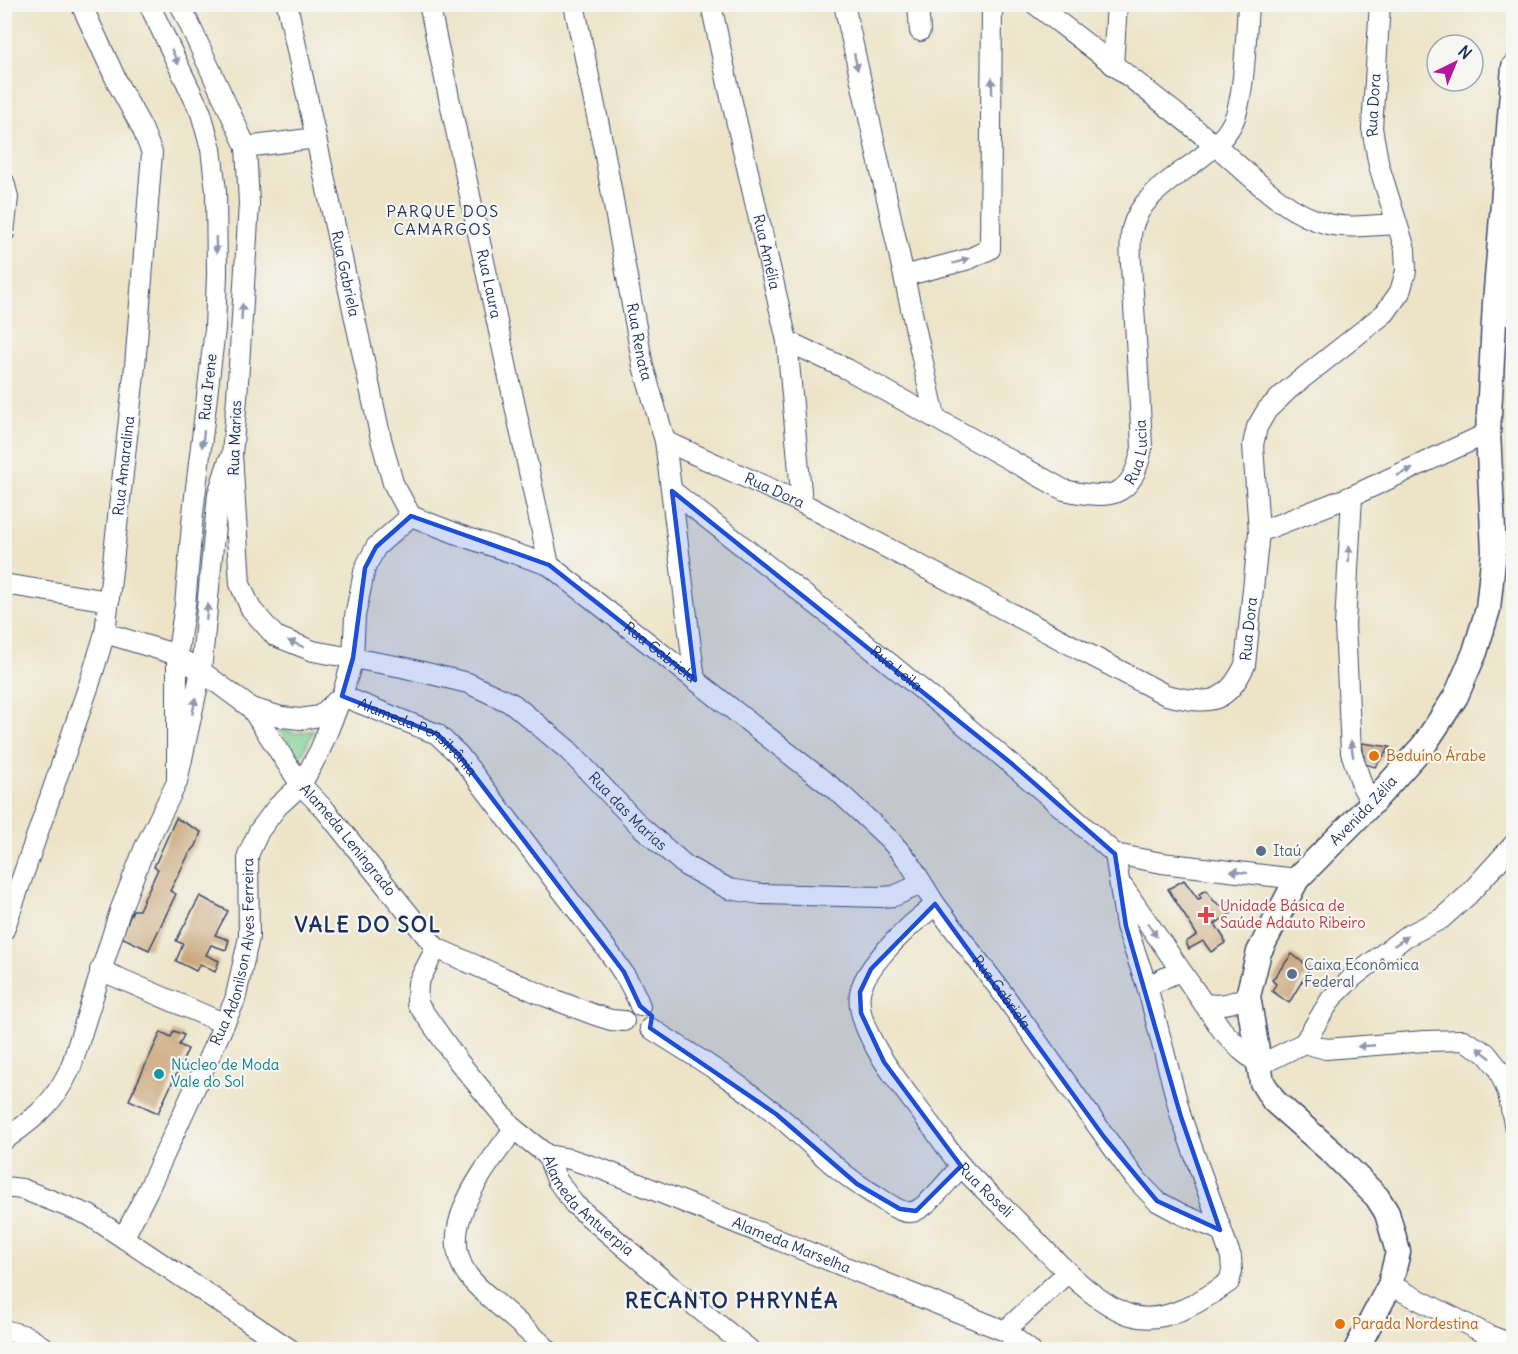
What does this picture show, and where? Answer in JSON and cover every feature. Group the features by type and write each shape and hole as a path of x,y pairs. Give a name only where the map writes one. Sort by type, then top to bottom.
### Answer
{"main road":[{"name":"Avenida Zélia","path":"1356,1350 1390,1285 1398,1252 1388,1214 1377,1197 1333,1153 1274,1101 1262,1082 1248,996 1259,952 1297,879 1372,803 1424,745 1456,696 1475,652 1488,609 1494,551 1488,433 1504,311 1514,67"}],"street":[{"name":"Rua Amaralina","path":"4,930 89,686 105,633 135,366 152,153 81,4"},
{"path":"180,4 246,147 316,138"},
{"name":"Rua Gabriela","path":"287,4 381,439 393,483 411,516 549,565 843,796 909,862 935,904 1004,995 1134,1177 1157,1201 1183,1215 1220,1230"},
{"name":"Rua Laura","path":"429,4 549,565"},
{"name":"Rua Renata","path":"574,4 604,150 643,366 665,441 695,680"},
{"name":"Rua Amélia","path":"711,4 787,341 802,502"},
{"path":"844,4 935,417"},
{"path":"918,4 920,31"},
{"path":"904,276 969,259 990,249 992,4"},
{"path":"1035,4 1216,147 1259,184 1299,212 1329,224 1354,226 1396,224"},
{"path":"1113,65 1117,4"},
{"name":"Rua Lucia","path":"787,341 847,369 1064,490 1090,495 1114,494 1130,484 1138,470 1142,448 1131,267 1132,230 1141,209 1157,192 1216,147 1234,121 1239,102 1248,4"},
{"name":"Rua Dora","path":"665,441 802,502 1166,696 1194,702 1212,700 1228,693 1245,665 1259,532 1253,446 1257,427 1268,410 1289,389 1385,313 1400,292 1406,271 1405,249 1379,166 1372,128 1380,4"},
{"name":"Rua Irene","path":"154,6 201,113 211,149 216,191 217,273 213,351 193,513 185,605 177,657 177,782"},
{"name":"Rua Marias","path":"246,147 249,204 232,454 240,584 251,609 275,636 313,651 353,658"},
{"path":"4,182 8,197 4,233"},
{"path":"213,351 239,350"},
{"path":"208,395 237,398"},
{"path":"1259,532 1352,496 1488,433"},
{"name":"Rua Irene","path":"4,1140 39,1115 52,1100 71,1066 100,970 145,847 177,782 201,671 218,494 222,475 232,454"},
{"name":"Rua Leila","path":"672,491 801,590 1011,763 1115,854"},
{"path":"1352,496 1345,625 1351,752 1363,788 1372,803"},
{"name":"Rua Adonilson Alves Ferreira","path":"124,1237 150,1186 235,1000 249,937 248,855 259,831 277,807 301,785 320,750 342,696 353,658 355,616 365,568 376,547 411,516"},
{"path":"4,584 109,601"},
{"name":"Alameda Pensilvânia","path":"105,633 165,651 177,657 201,671 251,708 282,717 300,719 320,716 342,696 437,734 459,755 624,972 634,989 640,1006"},
{"name":"Rua das Marias","path":"353,658 468,683 513,704 568,750 640,826 686,866 729,889 761,894 894,896 921,884"},
{"name":"Alameda Leningrado","path":"251,708 301,785 327,811 436,948 595,1016 624,1021"},
{"path":"1119,882 1222,1030 1241,1050 1260,1065 1304,1043 1331,999 1353,977 1405,938 1441,919 1467,896 1513,846"},
{"path":"1220,1230 1181,1117 1147,987 1126,926 1115,854 1162,863 1297,879"},
{"path":"894,896 909,915 910,925"},
{"name":"Rua Roseli","path":"935,904 924,916 910,925 871,969 860,992 861,1013 884,1062 961,1166 1068,1272 1107,1305 1131,1316 1155,1318 1180,1311 1229,1282 1232,1271 1231,1257 1220,1230"},
{"name":"Alameda Antuerpia","path":"436,948 418,983 417,1003 458,1061 514,1129 546,1155 557,1180 574,1204 750,1350"},
{"path":"100,970 223,1023"},
{"path":"1147,987 1180,971"},
{"path":"1203,1004 1219,1006 1235,1003 1248,996"},
{"path":"640,1006 648,1009 652,1016 650,1028 641,1034 633,1033 624,1021 626,1013 632,1007 640,1006"},
{"path":"650,1028 738,1084 857,1184 909,1213 925,1205 961,1166"},
{"path":"1304,1043 1326,1049 1463,1040 1486,1053 1498,1068 1508,1094 1514,1124"},
{"path":"514,1129 472,1187 464,1204 458,1239 459,1257 466,1273 479,1287 548,1350"},
{"name":"Alameda Marselha","path":"546,1155 570,1159 604,1170 1005,1331 1030,1350"},
{"path":"4,1187 22,1189 89,1215 291,1350"},
{"path":"1005,1331 1068,1272"},
{"path":"1390,1285 1488,1335 1514,1345"},
{"path":"4,1330 26,1336 48,1350"}],"highlighted area":[{"path":"672,491 1011,763 1115,854 1126,926 1181,1117 1220,1230 1157,1201 1104,1137 935,904 871,969 860,992 861,1013 884,1062 961,1166 916,1211 900,1209 857,1184 776,1114 650,1028 652,1016 640,1006 624,972 459,755 437,734 342,696 353,658 365,568 376,547 411,516 549,565 695,680"}],"green space":[{"path":"278,728 295,733 314,730 299,761"}],"building":[{"name":"Beduíno Árabe","path":"1362,743 1390,747 1375,767 1365,764"},
{"path":"176,818 201,832 196,846 189,854 170,891 176,894 149,950 121,937 133,910 139,910 158,869 154,867"},
{"name":"Unidade Básica de Saúde Adauto Ribeiro","path":"1184,880 1198,899 1201,898 1199,894 1206,890 1221,906 1229,901 1235,910 1215,924 1225,943 1211,952 1203,941 1189,949 1186,942 1197,935 1168,889"},
{"path":"200,896 228,911 215,935 229,940 226,950 211,945 206,955 219,961 215,972 200,964 196,971 176,961 183,944 176,941"},
{"name":"Caixa Econômica Federal","path":"1292,954 1310,968 1289,1003 1272,991 1276,984 1272,980"},
{"name":"Núcleo de Moda Vale do Sol","path":"174,1031 184,1035 179,1045 188,1049 158,1113 129,1100 161,1032 171,1037"}],"place":[{"name":"Beduíno Árabe","path":"1374,756"},
{"name":"Itaú","path":"1261,851"},
{"name":"Unidade Básica de Saúde Adauto Ribeiro","path":"1206,915"},
{"name":"Caixa Econômica Federal","path":"1292,974"},
{"name":"Núcleo de Moda Vale do Sol","path":"159,1074"},
{"name":"Parada Nordestina","path":"1340,1324"}],"district":[{"name":"PARQUE DOS CAMARGOS","path":"443,220"},
{"name":"VALE DO SOL","path":"368,925"},
{"name":"RECANTO PHRYNÉA","path":"732,1301"}]}
